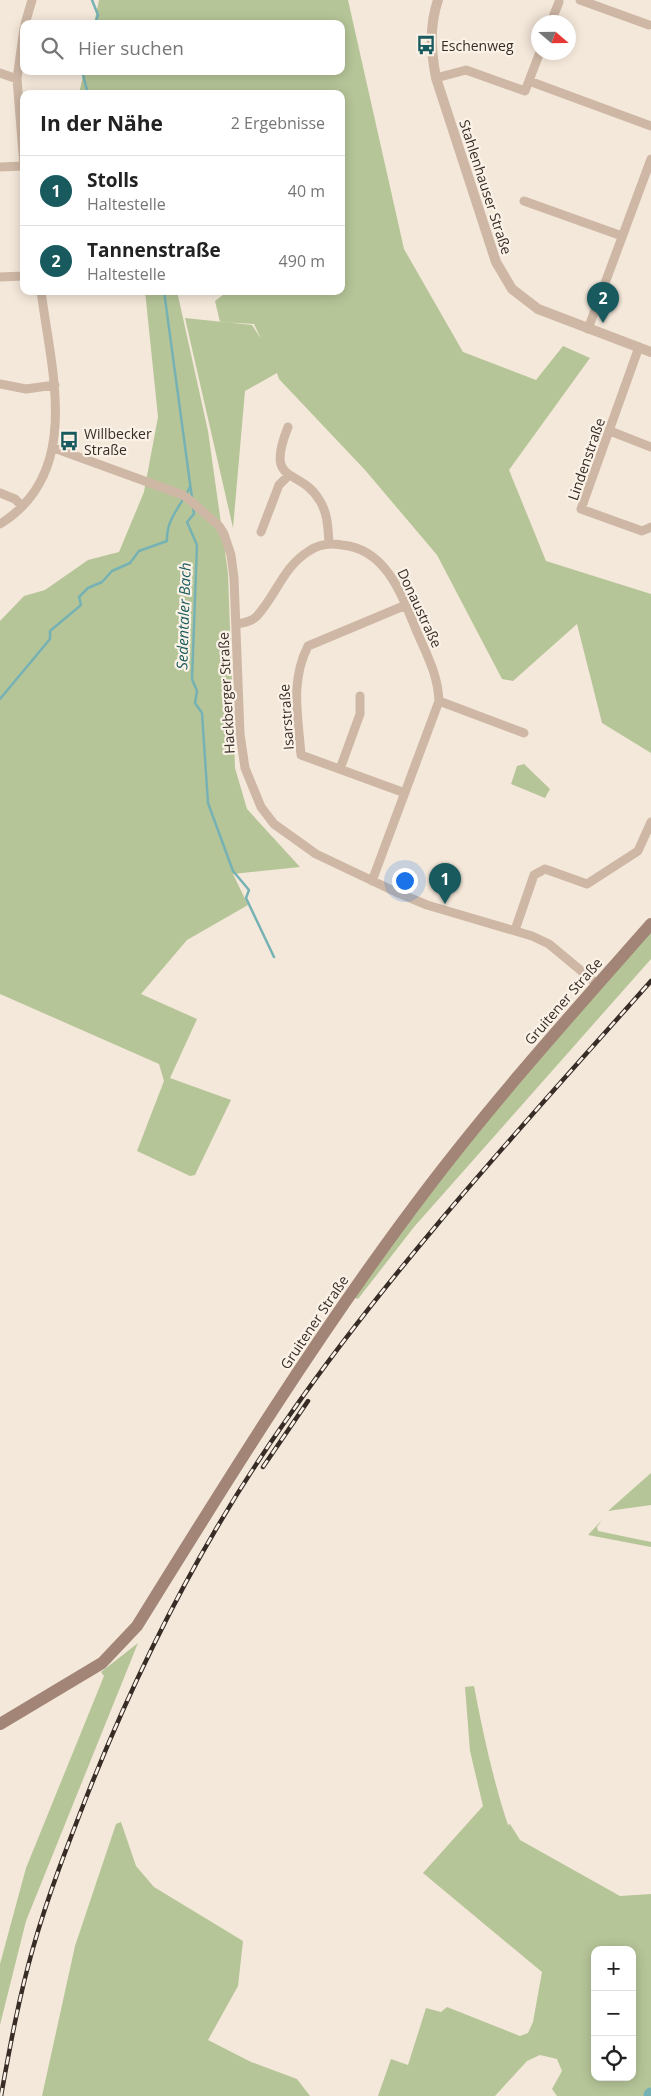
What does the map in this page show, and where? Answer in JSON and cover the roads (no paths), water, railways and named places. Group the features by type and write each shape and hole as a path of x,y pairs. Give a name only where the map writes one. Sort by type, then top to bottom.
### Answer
{"main road":[{"name":"Gruitener Straße","path":"0,1724 102,1663 132,1632 240,1459 340,1308 443,1168 519,1074 651,924"}],"street":[{"path":"26,20 32,0"},
{"name":"Stahlenhauser Straße","path":"438,0 431,27 432,54 436,78 496,262 512,289 538,309 651,352"},
{"path":"580,0 649,25"},
{"path":"553,15 557,1"},
{"path":"20,57 17,79 20,116"},
{"path":"436,78 466,70 525,91 537,60"},
{"path":"0,73 17,79"},
{"path":"529,81 651,126"},
{"path":"588,328 651,159"},
{"path":"0,167 20,166"},
{"path":"524,201 622,236"},
{"path":"0,277 20,276"},
{"path":"0,524 22,506 44,477 54,448 56,429 54,385 43,295"},
{"name":"Lindenstraße","path":"639,347 581,509 642,531 651,527"},
{"path":"0,384 26,389 54,385"},
{"path":"236,624 256,617 281,578 295,561 311,549 329,543 327,519 320,501 301,482 288,476 280,462 280,448 288,427"},
{"path":"610,431 651,447"},
{"name":"Hackberger Straße","path":"54,448 183,496 203,510 219,526 231,555 236,624 240,734 245,768 261,807 274,824 316,854 427,905 515,930 549,944 597,984"},
{"path":"261,532 279,485 288,476"},
{"path":"0,493 15,499 22,506"},
{"name":"Donaustraße","path":"329,543 349,545 369,553 386,569 406,606 437,676 439,700 372,880"},
{"name":"Isarstraße","path":"405,793 301,755 296,679 308,646 406,606"},
{"path":"340,769 360,714 360,696"},
{"path":"439,700 524,733"},
{"path":"515,930 534,875 545,869 587,884 638,850 651,822"}],"waterway":[{"name":"Sedentaler Bach","path":"92,0 98,15 96,20"},
{"name":"Sedentaler Bach","path":"83,75 87,90"},
{"name":"Sedentaler Bach","path":"165,295 192,498"},
{"path":"0,699 50,639 50,631 81,605 79,597 88,588 102,582 112,571 130,563 139,551 167,541 171,519 190,487"},
{"name":"Sedentaler Bach","path":"193,506 194,514 187,522 197,545 192,679 197,691 195,703 202,713 208,803 233,871 249,890 246,898 274,957"}],"railway":[{"path":"1,2096 28,1966 45,1909 66,1850 108,1743 130,1694 177,1598 203,1552 259,1460 289,1416 374,1302 464,1193 651,981"},
{"path":"263,1467 308,1401"}],"place":[{"name":"Eschenweg","path":"426,45"},
{"name":"Tannenstraße","path":"603,323"},
{"name":"Willbecker Straße","path":"69,441"},
{"name":"Stolls","path":"445,904"}]}
